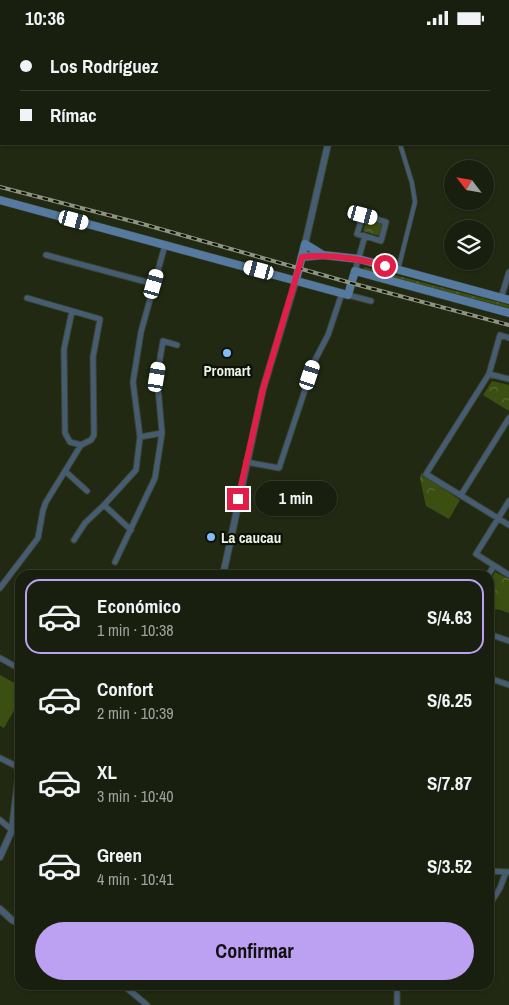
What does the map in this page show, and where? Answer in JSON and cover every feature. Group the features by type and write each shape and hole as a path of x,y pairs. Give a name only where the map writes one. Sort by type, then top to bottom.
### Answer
{"main road":[{"path":"0,199 345,294 355,271 509,313"},
{"path":"296,280 305,245 323,255"},
{"path":"302,257 323,255 359,259 505,299"}],"street":[{"path":"305,245 328,145"},
{"path":"398,270 414,202 412,183 400,145"},
{"path":"363,215 386,222 381,241 365,236 357,234 363,215"},
{"path":"355,271 365,236"},
{"path":"74,541 85,523 136,470 140,437 133,382 141,332 165,245"},
{"path":"46,255 154,284"},
{"path":"505,299 509,273"},
{"path":"224,570 263,389 296,280"},
{"path":"246,462 279,468 314,360 328,335 345,294 371,301"},
{"path":"28,298 100,319 93,357 94,435 86,444 81,445 70,442 65,433 64,349 72,311"},
{"path":"509,338 500,335 489,373 426,474 509,525"},
{"path":"115,562 155,478 162,433 157,377 163,341 177,345"},
{"path":"489,373 509,379"},
{"path":"461,495 509,418"},
{"path":"140,437 162,433"},
{"path":"0,589 38,537 46,502 81,445"},
{"path":"65,471 88,491"},
{"path":"509,501 476,554 509,575"},
{"path":"104,505 131,530"},
{"path":"491,570 494,566"},
{"path":"494,636 509,641"},
{"path":"0,658 15,666"},
{"path":"494,680 509,685"},
{"path":"0,758 15,764"},
{"path":"0,857 12,830 15,799"},
{"path":"0,820 12,830"},
{"path":"494,871 508,872 494,898"},
{"path":"0,909 15,922"},
{"path":"129,990 146,1005"},
{"path":"397,1005 398,990"}],"green space":[{"path":"367,219 383,224 379,236 363,231"},
{"path":"364,267 509,305 509,308 364,270"},
{"path":"492,381 509,385 509,411 483,395"},
{"path":"421,473 460,500 449,519 426,506 420,479"},
{"path":"435,490 457,504 450,514 428,501"},
{"path":"495,572 509,579 509,586 507,586 497,610 494,609"},
{"path":"507,585 509,586 509,613 497,609"},
{"path":"0,675 15,683 15,709 4,728 0,726"}],"railway":[{"path":"0,187 139,223 351,283 509,325"}],"place":[{"name":"Promart","path":"227,353"},
{"name":"La caucau","path":"211,537"}],"route":[{"path":"238,499 263,389 302,257 323,255 359,259 385,266"}]}
